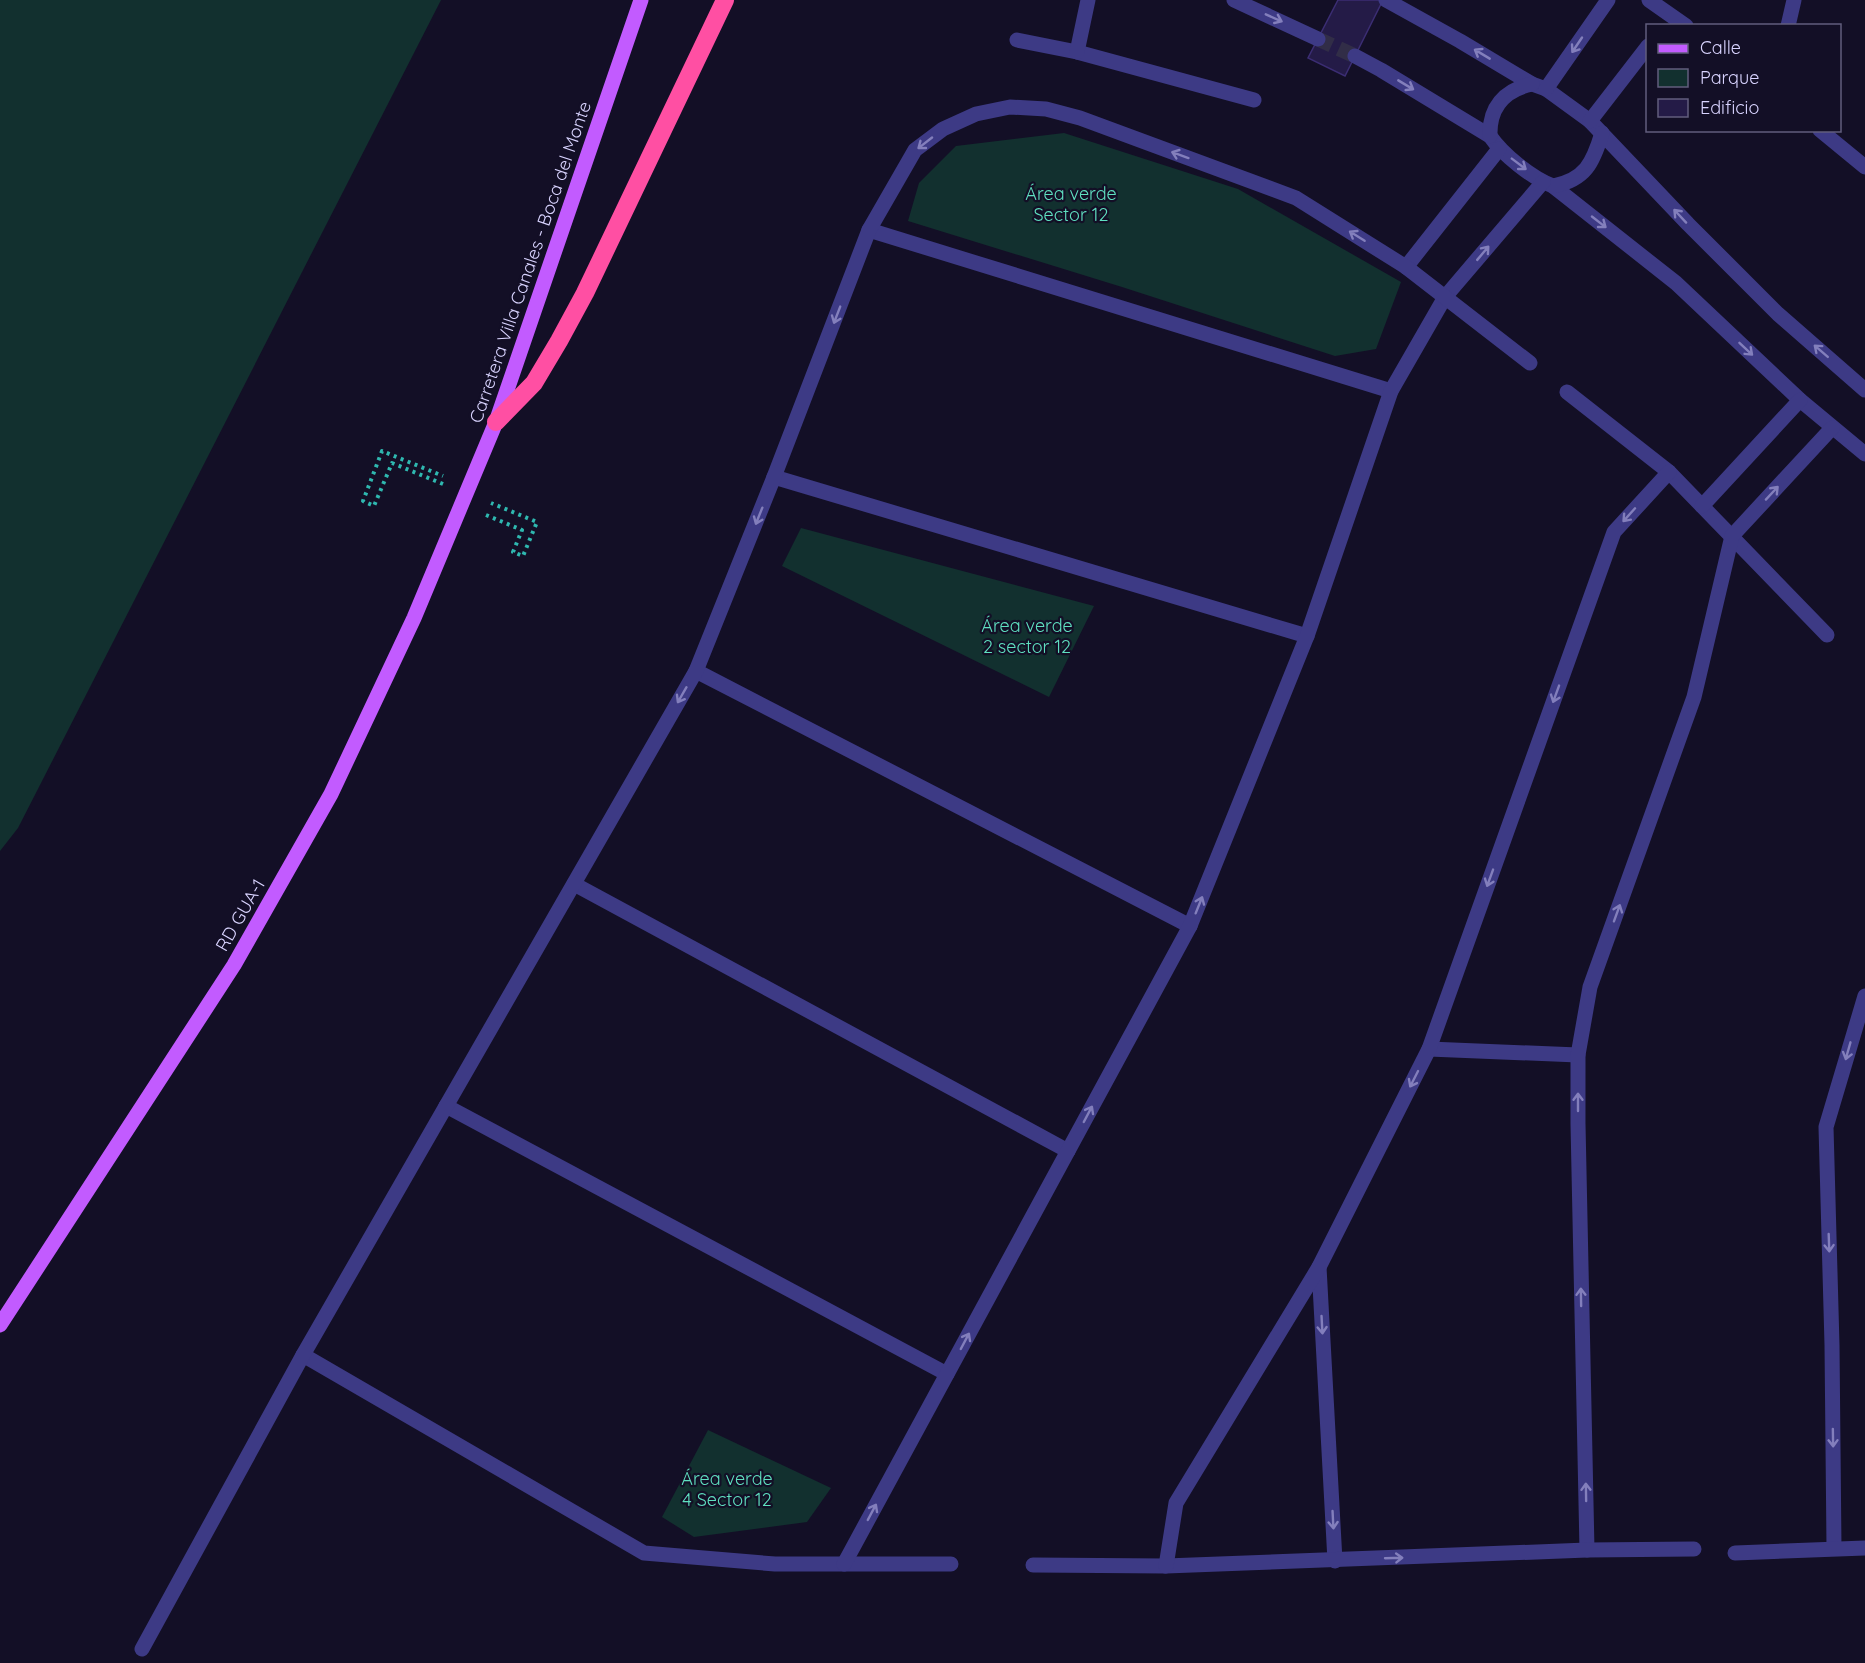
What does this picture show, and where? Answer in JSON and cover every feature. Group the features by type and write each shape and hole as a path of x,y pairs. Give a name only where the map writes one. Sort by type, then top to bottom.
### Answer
{"highway":[{"path":"496,422 534,383 580,302 725,0"}],"main road":[{"name":"Carretera Villa Canales - Boca del Monte","path":"465,496 496,422 641,0"},
{"name":"RD GUA-1","path":"0,1325 234,965 332,794 414,618 465,496"}],"street":[{"path":"1077,52 1088,0"},
{"path":"1234,0 1318,39"},
{"path":"1386,0 1539,87 1590,121 1778,314 1865,390"},
{"path":"1406,267 1495,142 1491,118 1500,101 1514,90 1539,87 1608,0"},
{"path":"1649,0 1668,20"},
{"path":"1788,24 1794,0"},
{"path":"1017,40 1077,52 1254,100"},
{"path":"1590,121 1646,47"},
{"path":"1355,56 1495,142 1676,283 1800,400 1865,454"},
{"path":"142,1649 303,1355 696,671 869,230 915,150 943,129 976,114 1010,107 1046,109 1080,118 1296,198 1406,267 1530,363"},
{"path":"1822,132 1865,166"},
{"path":"844,1564 1190,926 1307,636 1391,391 1445,297 1548,184 1564,184 1590,165 1602,133"},
{"path":"869,230 1391,391"},
{"path":"1567,392 1669,472 1827,635"},
{"path":"1702,506 1800,400"},
{"path":"1587,1551 1578,1055 1590,987 1694,697 1732,536 1832,428"},
{"path":"1166,1566 1176,1503 1319,1267 1429,1049 1614,532 1669,472"},
{"path":"774,477 1307,636"},
{"path":"696,671 1190,926"},
{"path":"574,884 1068,1152"},
{"path":"1834,1548 1832,1345 1826,1127 1865,996"},
{"path":"1429,1049 1578,1055"},
{"path":"446,1106 947,1374"},
{"path":"1319,1267 1335,1561"},
{"path":"303,1355 644,1553 775,1564 951,1564"},
{"path":"1735,1553 1865,1548"},
{"path":"1034,1565 1166,1566 1694,1549"}],"path":[{"path":"392,464 374,506 363,501 382,451 522,530 513,552 523,556 537,522"}],"green space":[{"path":"0,0 441,0 18,828 0,851"},
{"name":"Área verde Sector 12","path":"1064,133 1238,189 1401,282 1376,349 1335,356 908,221 919,183 956,146"},
{"name":"Área verde 2 sector 12","path":"801,528 1094,606 1049,697 782,566"},
{"name":"Área verde 4 Sector 12","path":"708,1430 831,1488 807,1522 694,1537 662,1517"}],"building":[{"path":"1338,0 1383,0 1345,76 1308,58"}],"tunnel":[{"path":"1318,39 1355,56"}]}
